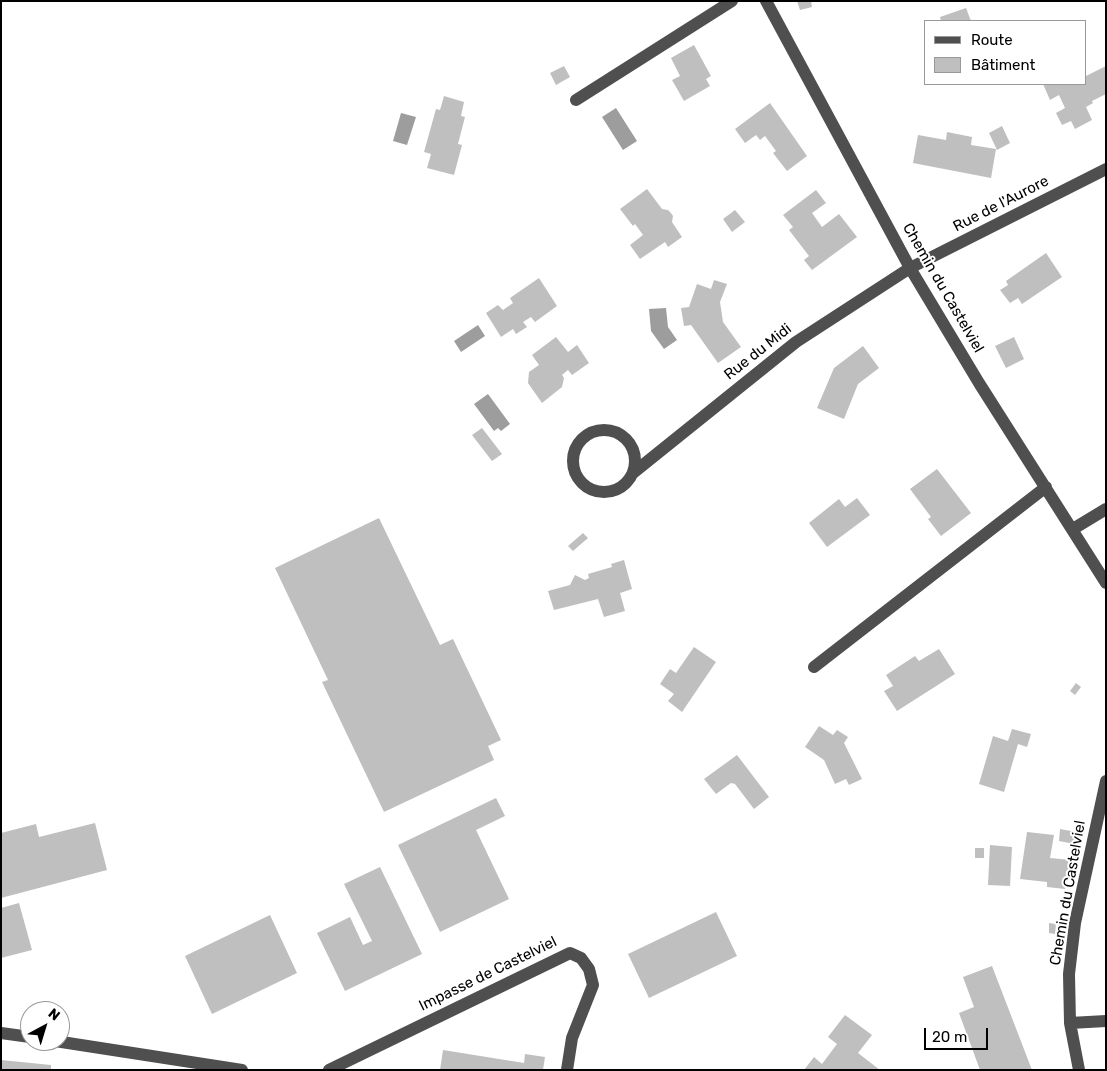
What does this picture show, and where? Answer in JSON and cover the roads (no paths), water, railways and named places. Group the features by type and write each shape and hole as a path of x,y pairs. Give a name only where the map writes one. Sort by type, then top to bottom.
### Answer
{"street":[{"path":"576,100 732,1"},
{"name":"Chemin du Castelviel","path":"766,1 910,268 1106,583"},
{"name":"Rue de l'Aurore","path":"910,268 1106,168"},
{"name":"Rue du Midi","path":"633,473 796,342 910,268"},
{"path":"607,430 617,433 631,446 635,456 633,473 618,488 599,491 589,488 581,480 574,465 574,455 580,442 588,434 607,430"},
{"path":"814,667 1046,487"},
{"path":"1073,529 1106,509"},
{"name":"Chemin du Castelviel","path":"1079,1070 1070,1023 1069,974 1075,923 1106,781"},
{"name":"Impasse de Castelviel","path":"329,1070 570,953 581,958 589,969 593,985 572,1038 567,1070"},
{"path":"1070,1023 1106,1021"},
{"path":"1,1033 20,1036"},
{"path":"70,1043 242,1070"}]}
